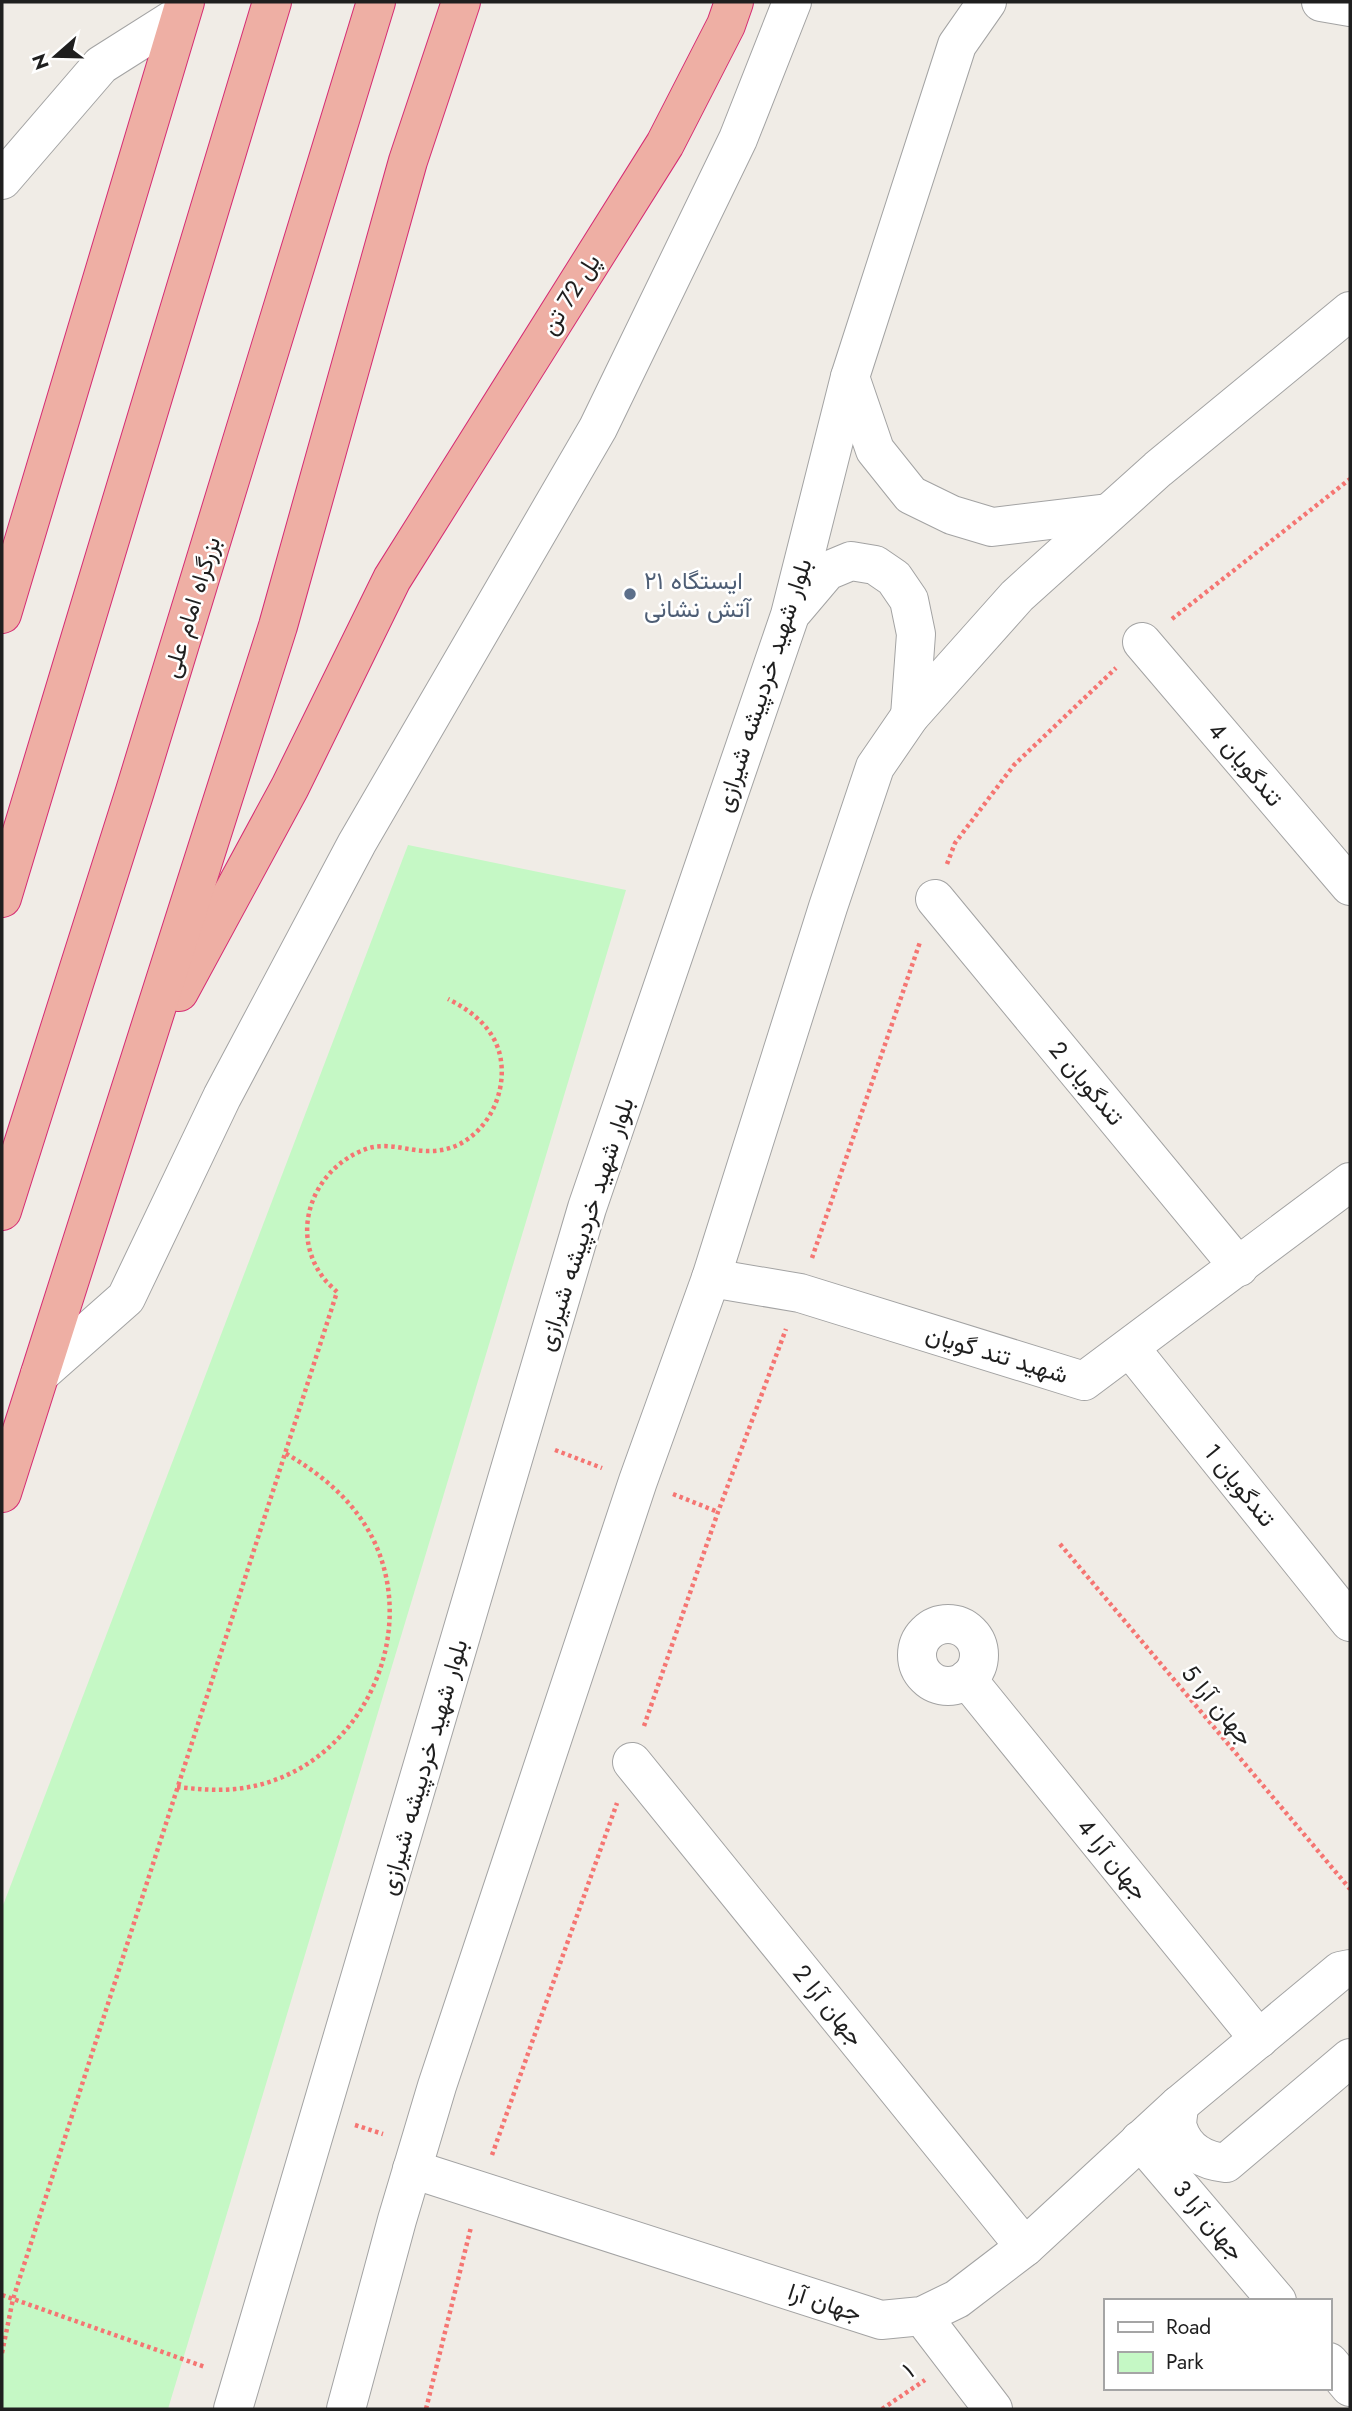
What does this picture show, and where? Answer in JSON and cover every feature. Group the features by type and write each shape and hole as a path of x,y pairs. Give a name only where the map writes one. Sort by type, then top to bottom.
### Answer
{"highway":[{"path":"2,898 272,2"},
{"name":"بزرگراه امام علی","path":"2,1211 135,791 376,2"},
{"path":"2,1493 278,626 408,161 461,2"},
{"name":"پل 72 تن","path":"135,1074 289,788 392,579 665,144 726,25 734,2"},
{"path":"2,614 183,8"}],"street":[{"path":"40,1374 126,1298 222,1097 357,843 598,428 737,139 792,2"},
{"path":"956,2 957,45"},
{"path":"957,45 987,2"},
{"path":"1321,2 1350,7"},
{"path":"2,180 101,65 183,8"},
{"name":"بلوار شهید خردپیشه شیرازی","path":"237,2395 587,1208 790,615 850,377 957,45"},
{"path":"346,2409 415,2157 638,1481 711,1278 828,907 876,767 910,716 1017,596 1158,469 1350,312"},
{"path":"850,377 875,450 911,495 952,516 992,527 1108,513"},
{"path":"790,615 827,571 851,561 875,565 894,578 909,600 916,634 910,716"},
{"name":"تندگویان 4","path":"1142,642 1350,886"},
{"name":"تندگویان 2","path":"935,899 1239,1267"},
{"name":"شهید تند گویان","path":"711,1278 800,1293 1084,1381 1350,1182"},
{"name":"تندگویان 1","path":"1130,1348 1350,1622"},
{"name":"جهان آرا 4","path":"967,1679 1259,2039"},
{"name":"جهان آرا 2","path":"632,1762 1025,2247"},
{"name":"جهان آرا","path":"415,2157 480,2189 881,2320 922,2316 957,2299 1025,2247 1179,2105 1340,1971 1350,1969"},
{"path":"1191,2200 1226,2163 1350,2058"},
{"path":"1179,2105 1177,2127 1188,2147 1209,2161 1226,2163"},
{"name":"جهان آرا 3","path":"1140,2140 1275,2299"},
{"path":"922,2316 993,2409"},
{"path":"1331,2364 1350,2387"}],"path":[{"path":"426,2409 480,2189 718,1512 800,1293 955,842 1014,765 1142,642 1350,479"},
{"path":"2,2353 13,2299 337,1292 322,1276 312,1257 307,1236 308,1214 314,1194 338,1163 355,1153 393,1145 414,1152 436,1152 456,1145 475,1134 499,1099 501,1058 494,1039 483,1022 467,1008 449,999"},
{"path":"177,1787 207,1791 266,1783 294,1772 320,1756 342,1736 360,1712 375,1686 385,1657 389,1626 388,1596 383,1565 372,1537 355,1511 335,1488 312,1468 285,1453"},
{"name":"جهان آرا 5","path":"1060,1544 1350,1889"},
{"path":"321,2115 415,2157"},
{"path":"2,2295 237,2395"},
{"name":"۱","path":"882,2409 954,2359"}],"green space":[{"path":"408,845 626,890 168,2409 2,2409 2,1908"}],"place":[{"name":"ایستگاه ۲۱ آتش نشانی","path":"630,594"}]}
